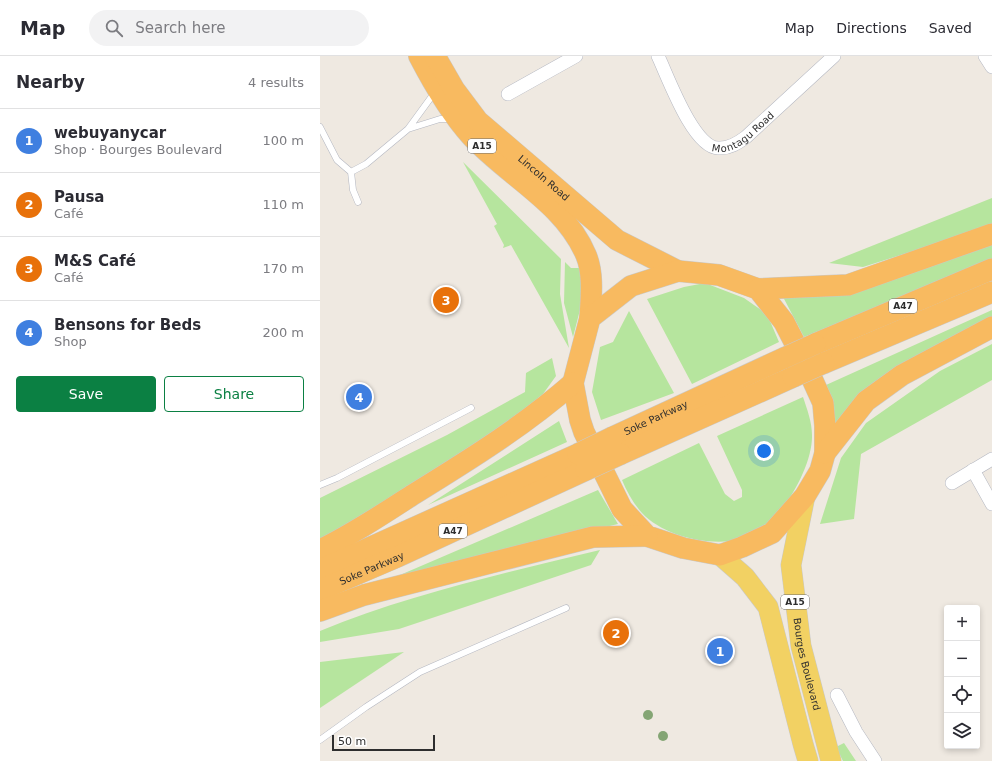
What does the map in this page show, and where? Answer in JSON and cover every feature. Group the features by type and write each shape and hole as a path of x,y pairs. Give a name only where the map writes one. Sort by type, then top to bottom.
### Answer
{"highway":[{"name":"Lincoln Road","path":"419,56 437,89 460,123 473,138 564,219 586,255 592,285 590,318 573,383"},
{"name":"Lincoln Road","path":"435,56 454,89 478,121 617,240 678,271"},
{"path":"590,318 630,286 678,271 719,275 758,289 848,285 992,234"},
{"name":"Soke Parkway","path":"320,590 404,554 784,358 992,269"},
{"path":"320,610 364,596 593,537 648,536 683,548 720,555 742,547 772,533 805,496 820,471 825,453 825,426 823,403 803,359 784,322 758,289"},
{"name":"Soke Parkway","path":"617,445 793,377 992,292"},
{"path":"825,453 866,401 902,375 992,327"},
{"path":"573,383 580,420 584,432 622,509 648,536"},
{"path":"320,550 339,541 448,473 542,410 573,383"},
{"name":"Soke Parkway","path":"320,570 582,462"}],"main road":[{"name":"Bourges Boulevard","path":"805,496 791,565 801,646 831,761"},
{"name":"A15","path":"720,555 745,576 768,607 802,744 808,761"}],"street":[{"path":"508,94 576,56"},
{"name":"Montagu Road","path":"658,56 692,128 703,142 718,148 734,145 746,137 834,56"},
{"path":"985,56 992,67"},
{"path":"952,482 992,459"},
{"path":"973,470 992,504"},
{"path":"837,695 856,732 875,761"}],"lane":[{"path":"351,172 366,164 408,129 437,89"},
{"path":"408,129 440,119 460,123"},
{"path":"320,127 337,160 351,172 352,190 358,202"},
{"path":"320,485 337,478 471,408"},
{"path":"320,740 366,707 420,672 566,608"}],"green space":[{"path":"463,162 561,259 560,294 569,348 511,245 503,248 504,245 494,226 497,224"},
{"path":"992,198 992,226 863,267 829,263"},
{"path":"992,244 992,259 804,337 782,295"},
{"path":"565,262 571,268 581,268 582,302 573,337 564,303"},
{"path":"705,283 744,298 767,314 779,342 692,384 647,299 684,287"},
{"path":"992,310 992,321 835,428 826,385"},
{"path":"629,311 674,393 601,420 592,392 600,347 613,342"},
{"path":"992,344 992,380 861,454 854,519 820,524 841,458 866,423 940,371"},
{"path":"552,358 556,376 543,394 496,432 339,531 320,540 320,498 447,435 525,392 526,373"},
{"path":"803,397 812,430 811,447 808,460 803,474 788,501 779,513 760,531 747,537 732,541 716,542 682,536 653,522 642,513 630,497 622,480 699,443 725,494 734,501 742,497 742,490 717,436"},
{"path":"559,421 567,442 428,505"},
{"path":"598,490 618,524 393,578"},
{"path":"600,550 591,565 399,629 320,642 320,631 388,606 458,585"},
{"path":"404,652 320,708 320,662"},
{"path":"844,743 856,761 843,761 836,747"}],"place":[{"name":"M&S Café","path":"446,300"},
{"name":"Bensons for Beds","path":"359,397"},
{"name":"Pausa","path":"616,633"},
{"name":"webuyanycar","path":"720,651"}]}
